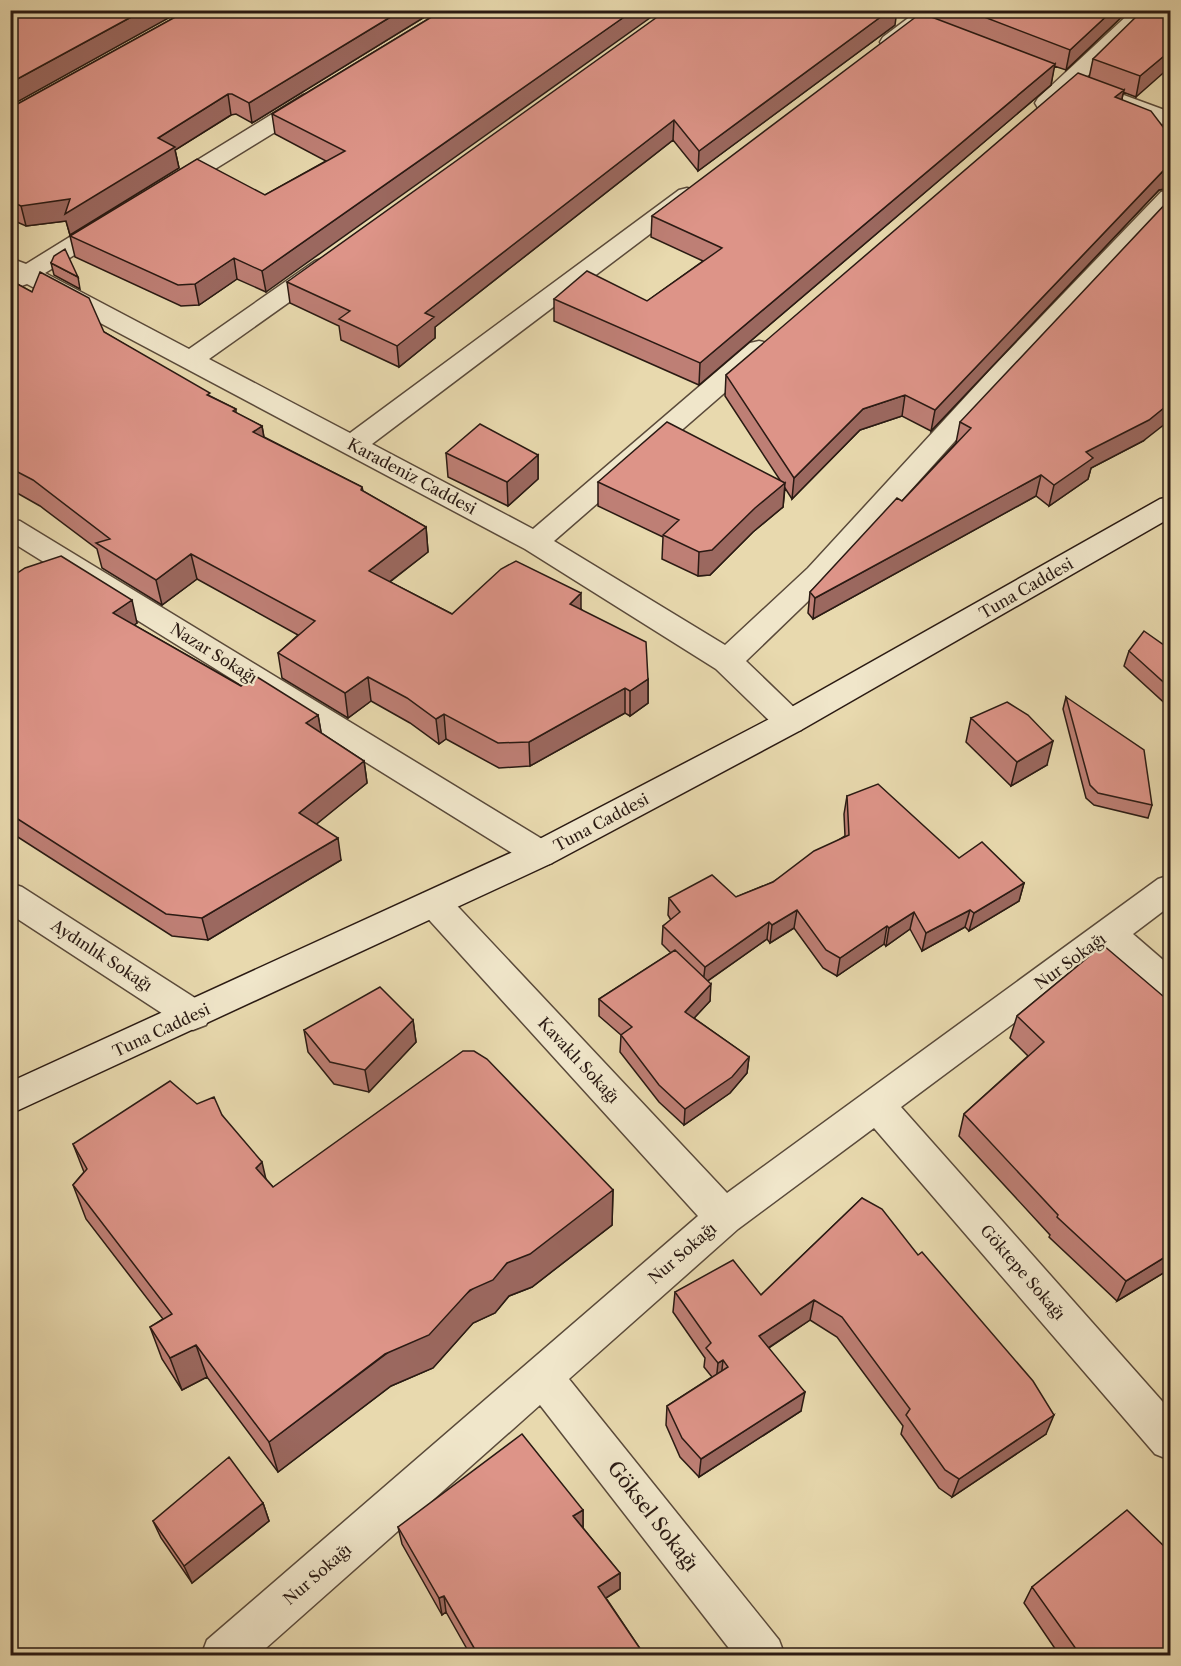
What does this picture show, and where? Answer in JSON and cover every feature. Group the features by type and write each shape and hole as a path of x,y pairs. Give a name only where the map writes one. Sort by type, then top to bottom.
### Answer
{"street":[{"path":"1024,121 1070,82 1146,10"},
{"path":"891,14 930,21"},
{"path":"870,58 930,21"},
{"path":"1044,72 1170,120"},
{"path":"150,198 334,86"},
{"path":"354,444 708,180"},
{"path":"727,661 818,575 1000,375 1170,197"},
{"path":"16,274 130,211"},
{"path":"191,360 347,250"},
{"name":"Karadeniz Caddesi","path":"16,274 191,360 354,444 535,542 727,661 790,722"},
{"path":"535,542 780,332"},
{"name":"Tuna Caddesi","path":"10,1099 540,854 790,722 1170,506"},
{"name":"Nazar Sokağı","path":"10,528 540,854"},
{"name":"Nur Sokağı","path":"223,1656 724,1217 1170,888"},
{"name":"Aydınlık Sokağı","path":"10,896 193,1015"},
{"name":"Kavaklı Sokağı","path":"434,903 724,1217"},
{"path":"1109,933 1170,987"},
{"name":"Göktepe Sokağı","path":"876,1104 1170,1440"},
{"name":"Göksel Sokağı","path":"542,1376 763,1656"}],"building":[{"path":"10,10 144,10 10,83"},
{"path":"188,10 402,10 249,103 228,94 158,138 175,147 65,214 70,199 21,206 10,201 10,106 14,106"},
{"path":"443,10 634,10 262,271 234,258 195,284 178,285 70,236 197,159 265,195 345,151 272,114"},
{"path":"667,10 890,10 699,151 674,120 425,313 434,317 397,346 339,319 350,311 287,282"},
{"path":"966,10 1113,10 1070,50"},
{"path":"1143,10 1170,10 1170,51 1140,76 1093,59"},
{"path":"921,13 1055,64 700,363 554,299 587,271 647,301 722,248 652,216"},
{"path":"1078,73 1124,90 1115,97 1151,111 1170,136 1170,168 1164,170 935,410 905,395 863,409 794,478 726,375"},
{"path":"1170,199 1170,403 1149,420 1086,452 1093,458 1054,485 1041,475 815,598 810,592 897,498 902,501 971,428 960,422"},
{"path":"65,249 78,277 51,263 54,256"},
{"path":"40,272 89,298 104,332 210,393 207,395 236,409 233,411 262,426 253,432 362,487 361,490 426,527 369,571 452,614 501,569 516,561 581,593 570,604 646,642 648,679 630,691 625,688 529,742 498,743 444,714 436,719 407,698 368,677 345,693 278,653 315,621 191,554 156,580 96,543 110,539 33,480 10,468 10,280 32,292"},
{"path":"667,422 785,483 755,508 712,550 699,552 663,535 679,520 598,482"},
{"path":"480,424 538,455 507,482 446,453"},
{"path":"61,556 132,600 113,613 241,686 254,675 318,715 306,723 364,761 299,813 338,838 202,918 166,914 10,814 10,578 25,568"},
{"path":"1144,631 1164,645 1170,641 1170,688 1129,651"},
{"path":"1066,697 1144,750 1152,805 1098,793 1090,785"},
{"path":"1007,702 1028,715 1053,741 1017,762 971,718"},
{"path":"878,784 959,858 982,842 1024,883 974,913 970,910 926,933 914,912 889,928 887,926 840,958 826,950 797,910 772,925 769,922 705,967 663,926 680,912 669,898 712,875 736,897 773,882 814,851 849,835 847,796"},
{"path":"1103,945 1170,1002 1170,1254 1126,1281 1057,1217 1058,1215 964,1114 1044,1042 1017,1016"},
{"path":"675,950 711,984 685,1012 749,1057 732,1077 685,1109 659,1085 621,1035 632,1027 599,999"},
{"path":"380,987 413,1020 365,1070 330,1062 304,1030"},
{"path":"463,1051 474,1051 487,1059 613,1190 530,1254 507,1263 493,1280 470,1290 429,1335 385,1354 269,1442 196,1345 170,1358 150,1327 172,1314 73,1185 87,1169 73,1144 170,1081 197,1104 214,1097 222,1115 262,1162 256,1168 273,1187"},
{"path":"862,1198 882,1209 918,1255 922,1252 1033,1381 1054,1415 959,1479 945,1470 906,1415 910,1409 842,1317 814,1300 759,1336 805,1392 701,1459 682,1438 667,1406 728,1367 723,1360 718,1363 706,1348 711,1343 675,1292 733,1260 761,1295"},
{"path":"522,1434 583,1510 573,1516 620,1573 598,1587 645,1656 482,1656 477,1653 444,1596 439,1598 398,1527"},
{"path":"229,1457 263,1503 184,1566 153,1521"},
{"path":"1127,1510 1170,1552 1170,1656 1081,1656 1032,1587"}]}
